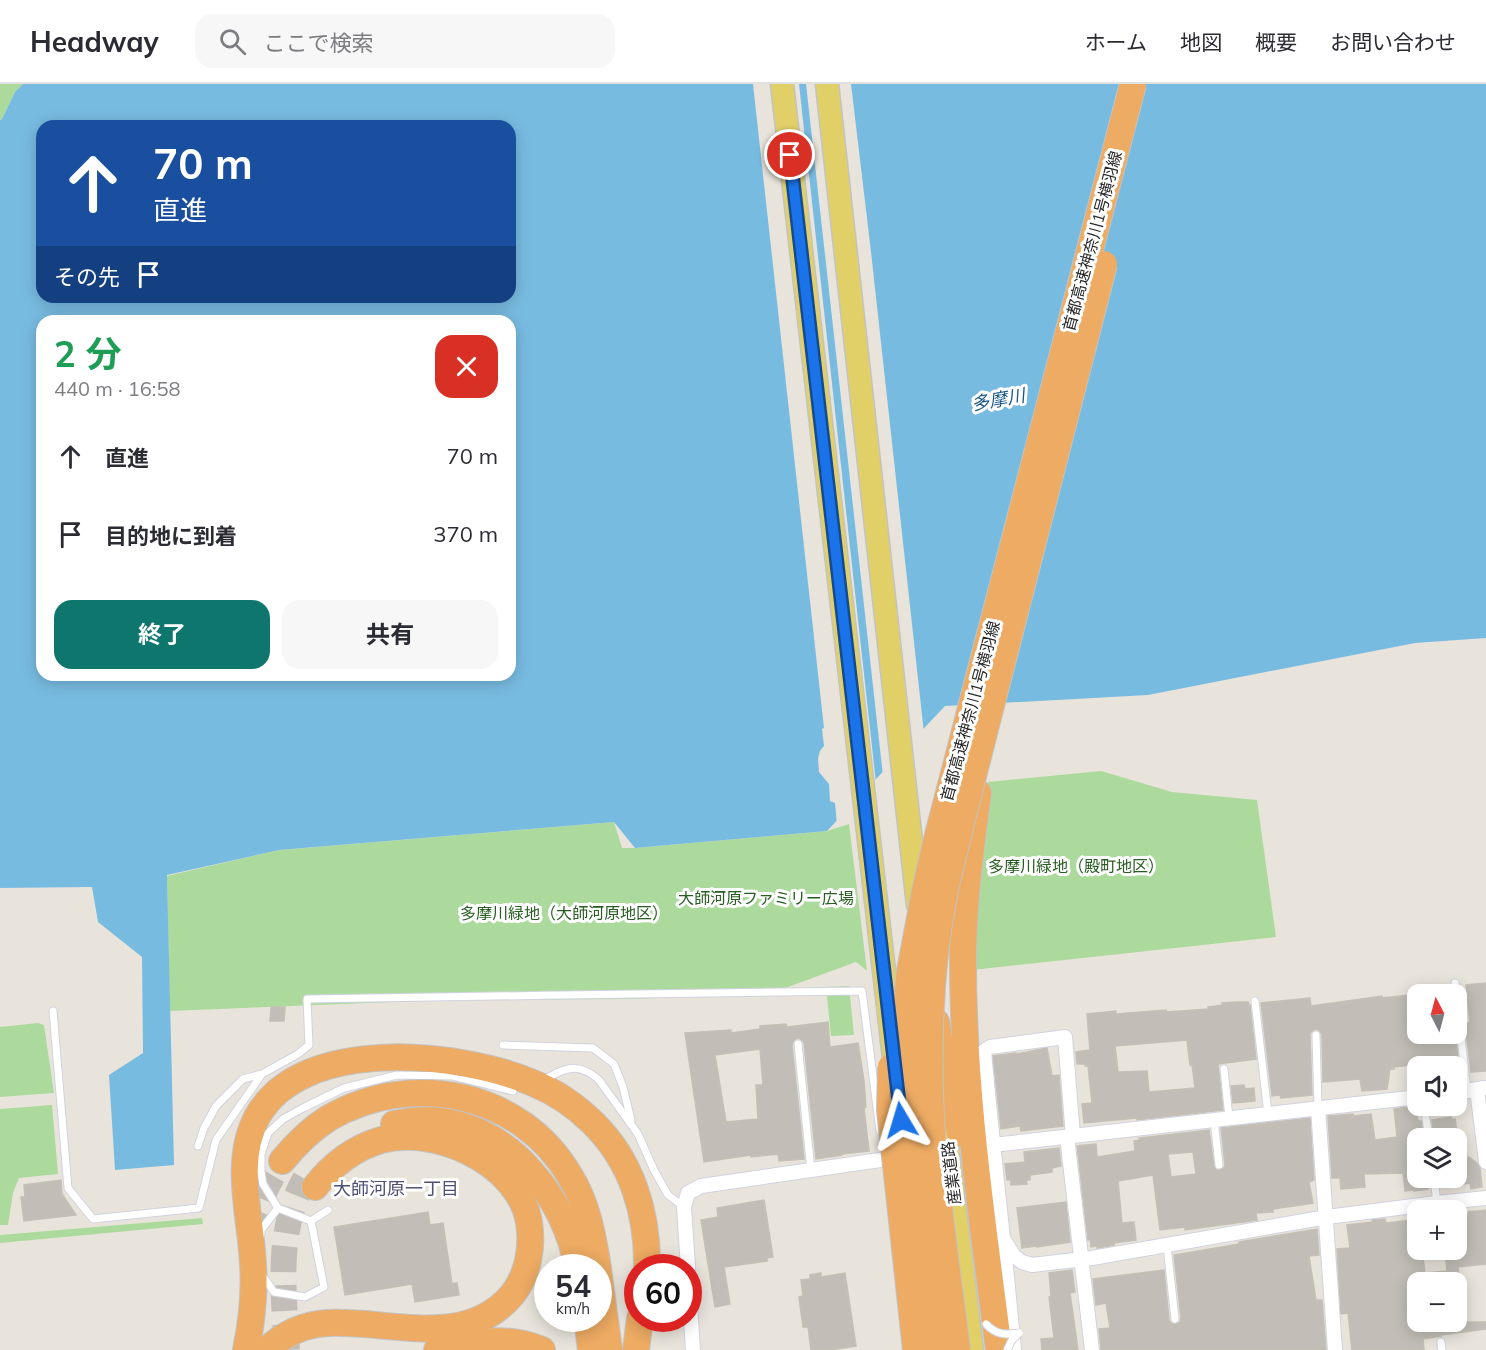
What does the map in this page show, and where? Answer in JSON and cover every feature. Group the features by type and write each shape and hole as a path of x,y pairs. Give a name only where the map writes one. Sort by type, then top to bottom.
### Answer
{"highway":[{"name":"首都高速神奈川1号横羽線","path":"937,1350 912,1143 906,1062 910,971 938,835 1133,84"},
{"name":"首都高速神奈川1号横羽線","path":"957,1350 936,1177 929,1067 929,963 988,715 1151,84"},
{"path":"988,715 968,875 963,950 964,1015 971,1114 996,1250 999,1350"},
{"path":"916,1350 890,1110 890,1082 899,987 907,946 925,891"},
{"path":"929,963 944,1066 962,1144 990,1350"},
{"path":"246,1350 253,1310 254,1288 244,1165 250,1131 258,1115 285,1086 304,1075 328,1066 355,1061 408,1057 463,1062 514,1075 558,1095 594,1123 608,1139 629,1174 642,1210 647,1254"},
{"path":"282,1161 297,1143 320,1124 366,1101 410,1092 433,1092 481,1102 520,1123 550,1148 561,1162 571,1177 586,1214 595,1254"},
{"path":"267,1350 285,1335 298,1329 326,1323 424,1331 459,1329 497,1311 508,1301 523,1277 530,1249 529,1220 525,1206 510,1183 487,1163 459,1148 426,1138 383,1139 358,1149 310,1183 316,1166 329,1154 357,1136 374,1129 425,1120 440,1121 466,1127 502,1145 521,1160 538,1179 557,1209 574,1254"},
{"path":"589,1332 591,1350"},
{"path":"607,1332 609,1350"},
{"path":"636,1350 638,1332"},
{"path":"437,1350 470,1343 502,1341 519,1342 542,1350"}],"main road":[{"path":"782,84 930,1350"},
{"name":"産業道路","path":"827,84 972,1350"}],"street":[{"path":"1014,1350 996,1250 993,1145 984,1051 990,1047 1065,1037 1080,1259 1092,1350"},
{"path":"1472,1090 1486,1162"},
{"path":"993,1145 1407,1098"},
{"path":"1318,1108 1335,1350"},
{"path":"687,1254 684,1207 688,1193 701,1186 782,1180 811,1170 882,1154 887,1159 904,1142 946,1136"},
{"path":"1466,1200 1486,1198"},
{"path":"996,1250 1032,1265 1167,1246 1327,1217 1407,1207"},
{"path":"692,1332 693,1350"}],"lane":[{"path":"1455,983 1472,1090"},
{"path":"198,1146 204,1128 216,1106 243,1079 262,1074 298,1054 309,1045 307,999 710,992 862,991 880,1136"},
{"path":"1256,1001 1268,1114"},
{"path":"53,1011 68,1188 93,1219 200,1208 216,1140 262,1074"},
{"path":"1316,1035 1318,1108"},
{"path":"798,1044 811,1170"},
{"path":"503,1045 593,1048 614,1064 623,1087 632,1126"},
{"path":"549,1077 562,1070 579,1067 599,1080 638,1134 668,1196 684,1207"},
{"path":"1224,1069 1230,1118"},
{"path":"311,1221 278,1208 263,1184 261,1154 268,1133 283,1119 345,1088 397,1075 453,1076 513,1091"},
{"path":"1214,1120 1219,1165"},
{"path":"278,1208 261,1230 258,1248 263,1278 274,1292 305,1297 324,1287 311,1221"},
{"path":"311,1221 328,1210"},
{"path":"1167,1246 1175,1319"},
{"path":"986,1324 1001,1334 1019,1333 1007,1350"}],"green space":[{"path":"0,84 23,84 15,92 0,120"},
{"name":"多摩川緑地（殿町地区）","path":"1101,771 1172,792 1257,800 1276,937 963,971 988,782"},
{"name":"多摩川緑地（大師河原地区）","path":"614,822 622,848 827,831 849,824 867,971 856,962 769,994 631,999 443,1000 170,1011 167,876 279,850"},
{"path":"849,986 854,1035 831,1036 826,987"},
{"path":"38,1023 44,1025 54,1093 0,1097 0,1027"},
{"path":"52,1105 58,1174 19,1178 13,1193 8,1225 0,1225 0,1109"},
{"path":"202,1218 203,1224 0,1243 0,1235"}],"water":[{"name":"多摩川","path":"23,84 1486,84 1486,638 1415,643 1148,695 945,706 827,831 635,848 614,822 279,850 167,875 174,1165 115,1170 109,1075 143,1053 142,957 98,922 92,887 0,888 0,120 15,92"}],"pier":[{"path":"753,84 799,84 876,783 837,825 835,803 830,801 829,784 819,772 818,758 824,746 822,729 824,728"},
{"path":"806,84 851,84 871,252 924,733 883,776"}],"building":[{"path":"1486,983 1486,1071 1471,1072 1467,1039 1467,1023 1470,1023 1467,985"},
{"path":"1407,995 1407,1044 1456,1044 1458,1056 1407,1056 1407,1065 1390,1069 1387,1089 1362,1091 1360,1079 1323,1082 1322,1035 1319,1030 1315,1029 1310,1035 1312,1095 1281,1098 1280,1095 1272,1096 1261,1003 1310,998 1311,1006 1382,996 1382,998"},
{"path":"1248,1002 1250,1005 1256,1059 1218,1064 1223,1110 1137,1120 1137,1118 1084,1123 1082,1104 1092,1103 1088,1066 1077,1064 1076,1052 1090,1050 1087,1014 1116,1011 1116,1014 1209,1009 1208,1007 1222,1005 1222,1003","holes":["1187,1040 1190,1065 1192,1065 1195,1088 1149,1092 1147,1071 1118,1072 1115,1046"]},
{"path":"271,1007 285,1007 284,1021 270,1021"},
{"path":"828,1022 830,1047 858,1043 864,1081 866,1107 864,1108 869,1151 816,1159 804,1043 798,1038 792,1045 804,1159 779,1161 778,1154 751,1157 751,1155 704,1162 685,1033 731,1030 731,1033 760,1029 760,1026 786,1024 787,1027","holes":["760,1049 763,1085 756,1085 758,1119 726,1122 715,1055"]},
{"path":"1047,1048 1052,1076 1059,1075 1063,1126 1021,1131 1020,1126 1001,1129 993,1056"},
{"path":"1244,1085 1245,1089 1254,1088 1255,1101 1233,1103 1231,1086"},
{"path":"1407,1107 1407,1116 1417,1116 1418,1121 1421,1121 1422,1128 1407,1128 1407,1188 1428,1189 1405,1191 1403,1173 1364,1174 1365,1187 1341,1189 1340,1178 1332,1178 1328,1116 1371,1114 1375,1140 1397,1137 1394,1109"},
{"path":"1451,1117 1452,1120 1455,1119 1456,1128 1433,1128 1432,1120"},
{"path":"1310,1118 1314,1180 1309,1182 1313,1203 1273,1209 1273,1212 1256,1213 1257,1220 1185,1230 1185,1227 1160,1230 1153,1175 1118,1181 1122,1223 1134,1222 1136,1240 1097,1248 1097,1246 1091,1247 1090,1239 1088,1240 1077,1146 1096,1144 1097,1157 1135,1151 1134,1141 1140,1140 1139,1138 1209,1130 1214,1166 1216,1170 1220,1170 1225,1165 1221,1128","holes":["1193,1152 1196,1174 1171,1177 1168,1154"]},
{"path":"1059,1148 1061,1166 1052,1168 1052,1172 1030,1175 1030,1180 1026,1180 1027,1184 1011,1185 1011,1180 1007,1180 1005,1164 1025,1162 1024,1152"},
{"path":"1467,1157 1477,1163 1480,1168 1482,1187 1471,1189 1470,1183 1467,1184"},
{"path":"61,1180 62,1194 76,1215 24,1221 21,1197 25,1197 24,1185"},
{"path":"764,1200 773,1257 767,1258 767,1261 724,1267 730,1304 715,1307 701,1220 718,1217 717,1208"},
{"path":"1066,1202 1070,1242 1022,1248 1017,1208"},
{"path":"1486,1210 1486,1264 1458,1267 1459,1272 1436,1272 1447,1271 1446,1260 1467,1260 1468,1212"},
{"path":"428,1212 430,1225 443,1223 452,1284 457,1283 459,1295 415,1302 412,1284 345,1295 334,1227"},
{"path":"1385,1219 1386,1223 1407,1221 1407,1260 1423,1260 1425,1272 1407,1272 1407,1332 1464,1332 1423,1339 1424,1350 1352,1350 1348,1313 1341,1314 1337,1249 1350,1248 1347,1225"},
{"path":"1317,1229 1319,1255 1309,1256 1316,1300 1322,1300 1326,1350 1101,1350 1099,1329 1110,1328 1106,1303 1096,1305 1093,1279 1164,1270 1169,1320 1172,1324 1176,1324 1181,1318 1174,1255"},
{"path":"1072,1270 1075,1292 1070,1293 1078,1350 1042,1350 1041,1339 1054,1338 1049,1297 1051,1297 1049,1273"},
{"path":"821,1273 821,1277 845,1273 856,1346 811,1350 808,1327 803,1327 799,1297 803,1296 801,1280 810,1279 810,1275"},
{"path":"1467,1322 1486,1322 1486,1329 1467,1332"}],"tunnel":[{"path":"250,1236 262,1197 282,1161"},
{"path":"287,1350 283,1284 285,1241 295,1199 305,1179"}],"district":[{"name":"大師河原一丁目","path":"396,1189"}],"route":[{"path":"790,155 901,1120"}],"park label":[{"name":"大師河原ファミリー広場","path":"766,898"}]}
